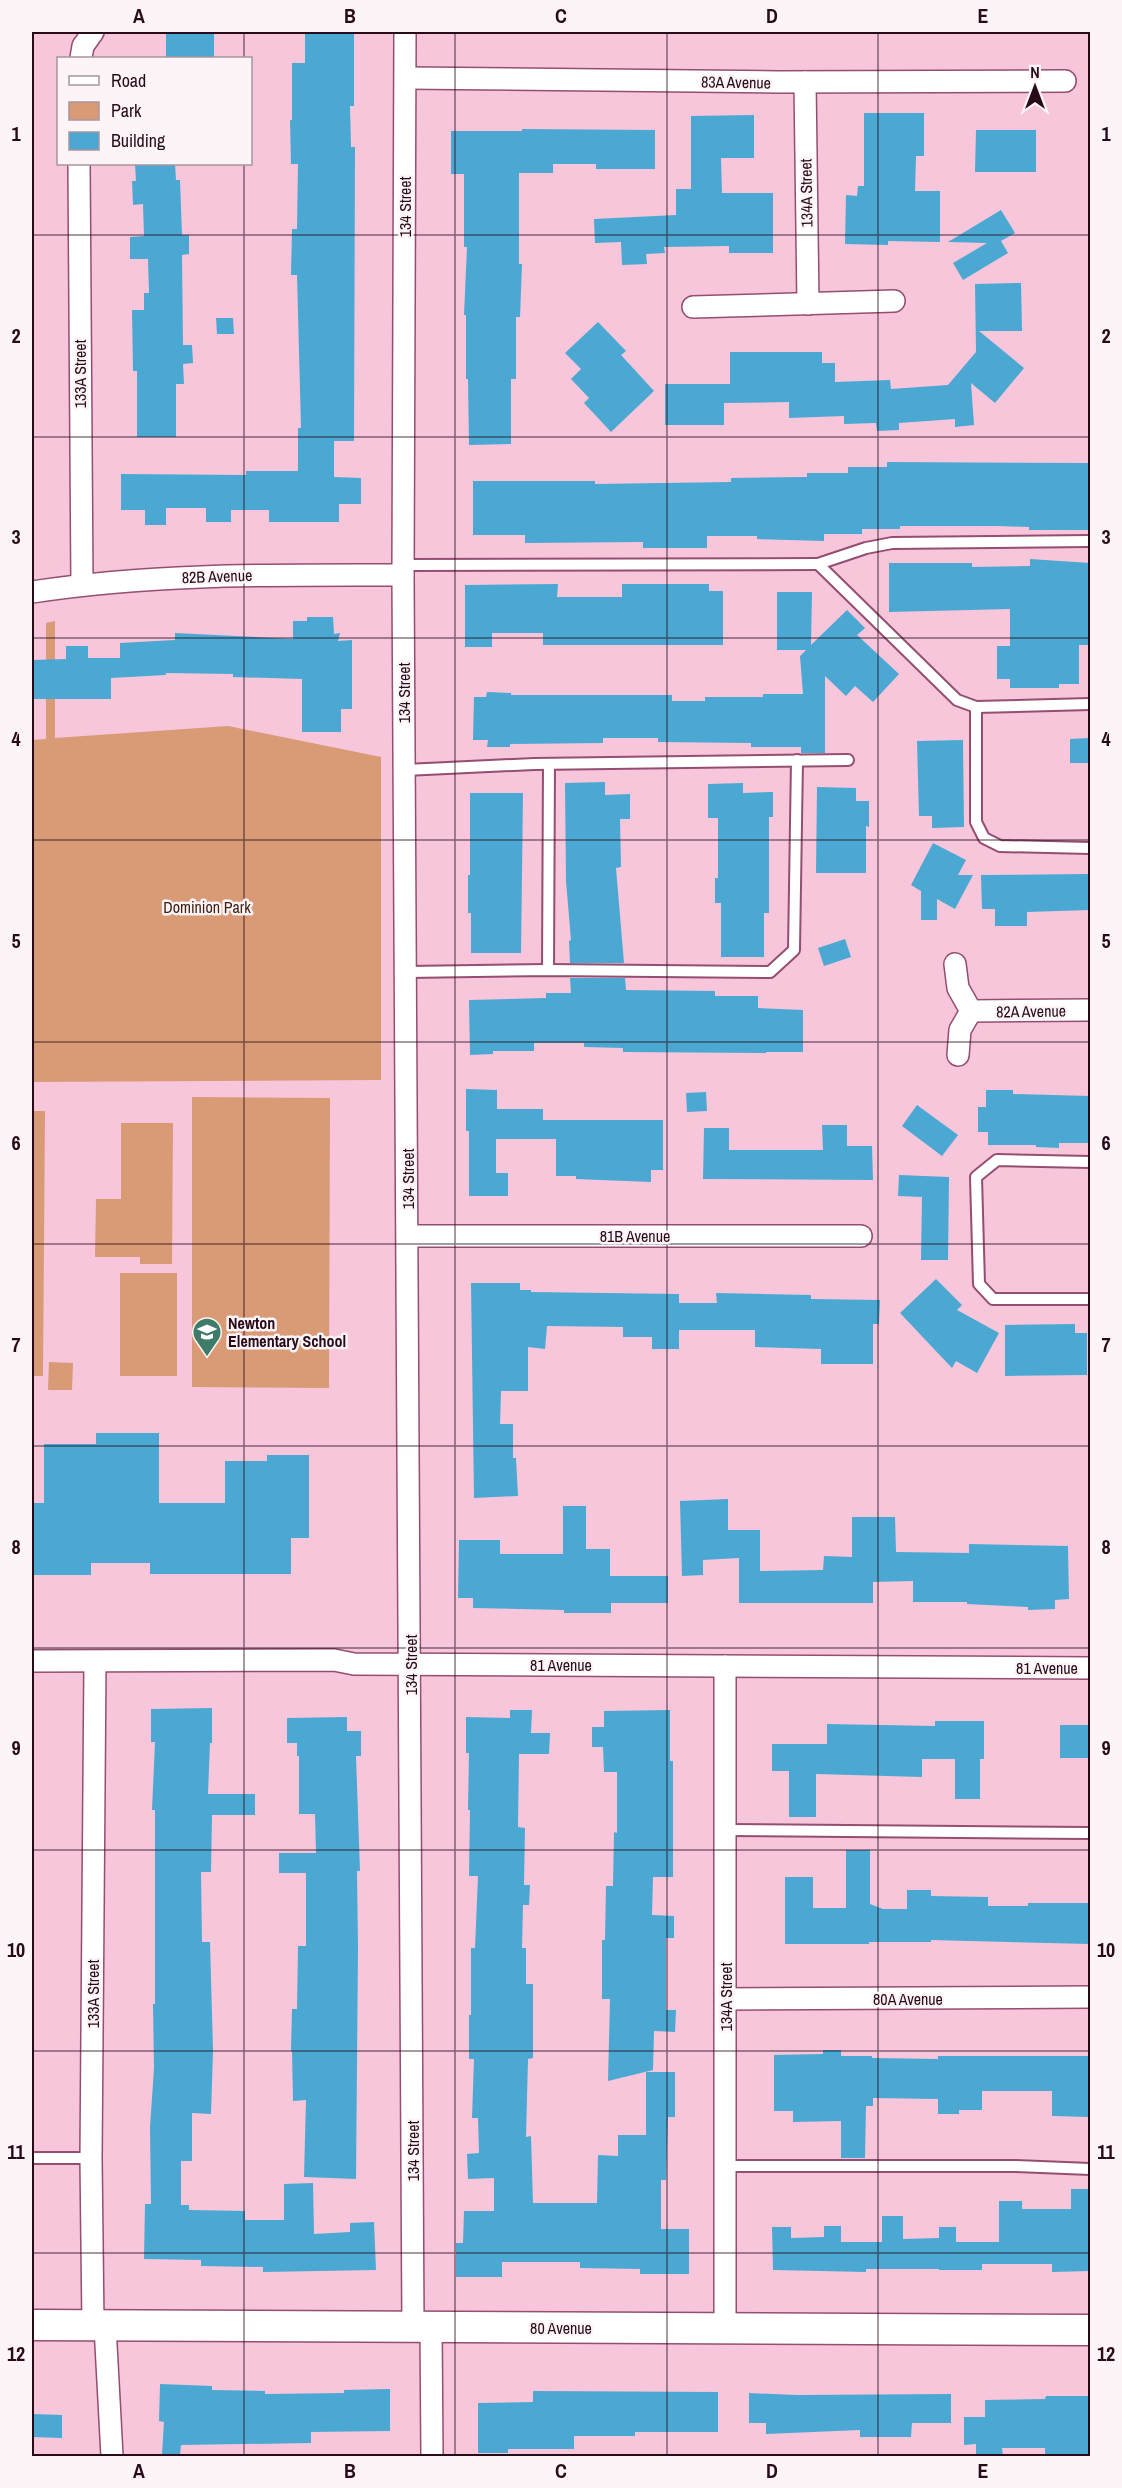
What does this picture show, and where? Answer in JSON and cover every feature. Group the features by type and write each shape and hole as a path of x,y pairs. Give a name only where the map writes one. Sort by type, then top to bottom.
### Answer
{"main road":[{"name":"80 Avenue","path":"32,2325 1090,2330"}],"street":[{"path":"81,57 83,46 93,32"},
{"name":"134 Street","path":"405,32 403,570 411,1664 422,2327 432,2457"},
{"name":"83A Avenue","path":"406,78 805,82 1065,81"},
{"name":"134A Street","path":"805,82 808,304"},
{"name":"133A Street","path":"79,165 82,585"},
{"path":"693,307 894,301"},
{"name":"82B Avenue","path":"32,592 82,585 203,576 403,570"},
{"name":"82A Avenue","path":"955,964 958,988 971,1011"},
{"name":"82A Avenue","path":"971,1011 1090,1010"},
{"name":"82A Avenue","path":"958,1055 960,1030 971,1011"},
{"name":"81B Avenue","path":"409,1236 861,1236"},
{"name":"81 Avenue","path":"32,1661 334,1660 354,1664 1090,1668"},
{"name":"133A Street","path":"95,1662 92,2158 99,2326 112,2457"},
{"name":"134A Street","path":"725,1666 725,2328"},
{"name":"80A Avenue","path":"726,1999 1090,1997"}],"lane":[{"path":"403,570 818,564 866,548 892,543 1090,541"},
{"path":"818,564 957,700 975,706 1090,704"},
{"path":"975,706 976,822 984,838 1000,846 1090,848"},
{"path":"406,972 548,970 770,972 794,950 797,760"},
{"path":"405,770 549,764 848,760"},
{"path":"548,970 549,764"},
{"path":"1090,1162 997,1160 976,1178 979,1284 993,1299 1090,1299"},
{"path":"726,1830 1090,1833"},
{"path":"32,2158 92,2158"},
{"path":"725,2166 1014,2166 1090,2169"}],"green space":[{"name":"Dominion Park","path":"55,621 55,738 228,726 381,757 381,1080 32,1082 32,740 46,739 46,623"},
{"path":"192,1097 330,1098 329,1388 192,1387"},
{"path":"32,1111 45,1111 43,1376 32,1376"},
{"path":"121,1123 173,1123 172,1264 140,1264 140,1257 95,1257 96,1199 121,1199"},
{"path":"120,1273 177,1273 177,1376 120,1376"},
{"path":"49,1362 73,1363 72,1390 48,1390"}],"building":[{"path":"166,32 214,32 214,57 166,57"},
{"path":"305,32 354,32 354,106 350,106 351,147 355,147 354,441 334,441 334,477 361,478 361,504 339,504 339,522 269,522 269,510 231,510 231,522 206,522 206,508 166,508 166,525 145,525 145,510 121,510 121,474 246,475 246,471 298,471 298,428 301,428 297,275 291,275 292,229 297,229 298,164 291,164 290,120 292,120 292,63 305,63"},
{"path":"864,113 924,113 924,156 916,156 915,191 940,191 940,242 888,241 888,245 845,244 846,195 857,196 858,186 864,186"},
{"path":"754,115 754,158 721,158 722,193 773,193 773,253 729,253 729,246 664,247 665,253 646,254 647,264 622,265 621,242 595,243 594,219 676,215 676,189 691,189 691,116"},
{"path":"522,129 655,130 655,169 596,169 596,164 553,164 553,173 519,173 519,264 522,264 520,317 516,317 516,379 511,379 511,444 469,445 466,315 464,315 467,247 464,247 464,174 451,174 451,131 522,131"},
{"path":"976,130 1036,130 1036,172 975,172"},
{"path":"135,165 175,165 176,180 180,180 182,235 189,235 189,254 182,255 183,345 192,345 193,363 183,364 184,384 176,384 176,437 137,437 137,371 133,371 132,310 144,310 144,293 149,293 148,259 130,259 130,237 144,236 143,204 133,205 132,181 136,181"},
{"path":"1001,210 1015,233 1001,241 1008,253 963,280 953,263 987,243 948,242"},
{"path":"1021,283 1022,331 979,331 1024,368 995,403 971,383 974,425 955,427 955,419 899,423 899,430 877,431 876,423 844,424 844,416 789,418 789,402 724,403 724,425 665,425 665,384 730,384 730,352 822,352 822,363 835,363 835,382 890,380 891,389 948,385 976,352 975,284"},
{"path":"216,318 233,318 234,334 217,334"},
{"path":"598,322 626,351 621,355 654,391 611,432 584,403 589,398 571,379 581,369 565,353"},
{"path":"887,462 1090,463 1090,530 1029,530 1029,527 998,526 900,526 900,529 862,529 862,534 824,534 824,541 757,539 757,536 707,536 707,548 643,548 643,542 525,543 525,535 473,535 473,481 595,481 595,484 731,482 731,478 807,477 807,473 848,473 848,467 887,467"},
{"path":"1030,559 1090,563 1090,645 1079,645 1079,684 1059,684 1059,688 1010,688 1010,679 997,679 997,646 1010,646 1010,609 889,612 889,563 972,563 972,567 1030,566"},
{"path":"558,584 557,597 622,597 622,584 709,584 709,591 723,591 723,645 543,645 543,633 492,633 492,647 465,647 465,585"},
{"path":"777,592 812,592 811,645 847,610 865,628 857,635 899,674 873,702 855,686 846,696 825,676 825,753 801,753 801,747 751,747 751,743 658,742 658,738 603,738 603,743 510,744 510,747 487,747 488,740 473,740 474,697 486,697 487,692 511,693 511,695 672,695 672,701 705,701 705,697 803,694 800,656 806,650 777,650"},
{"path":"307,617 333,617 334,634 340,633 338,641 352,640 352,709 341,709 341,732 302,732 302,679 233,677 233,674 166,673 166,675 111,678 111,699 32,699 32,660 66,659 66,646 88,646 88,658 120,658 120,643 175,640 175,633 293,639 293,621 307,621"},
{"path":"1090,738 1090,763 1070,763 1070,739"},
{"path":"963,740 964,827 932,828 932,816 919,816 917,741"},
{"path":"605,782 605,795 630,794 630,819 620,819 621,867 616,868 624,963 570,963 565,783"},
{"path":"743,783 743,793 773,792 773,817 769,817 769,913 764,913 764,957 721,957 721,903 715,903 715,878 718,878 718,818 708,818 708,784"},
{"path":"817,787 856,788 856,801 869,801 869,827 866,826 866,873 816,873"},
{"path":"470,793 523,793 521,953 471,953 471,913 468,913"},
{"path":"933,843 966,860 958,875 973,875 955,909 937,899 937,920 921,920 921,891 911,885"},
{"path":"1090,874 1090,910 1027,912 1027,926 995,926 995,909 982,909 981,875"},
{"path":"845,939 851,957 824,966 818,948"},
{"path":"570,978 625,978 626,990 715,991 715,996 758,996 758,1008 803,1010 803,1052 623,1052 623,1048 584,1047 584,1043 534,1043 534,1051 493,1051 493,1054 470,1055 469,1000 546,998 546,993 571,993"},
{"path":"466,1089 497,1090 497,1109 543,1109 543,1120 663,1120 663,1170 651,1170 651,1182 556,1176 556,1139 496,1139 496,1173 508,1173 508,1196 469,1196 469,1131 466,1131"},
{"path":"986,1090 1013,1090 1013,1094 1090,1096 1090,1143 1059,1143 1059,1148 1036,1147 1036,1145 988,1145 988,1132 978,1132 978,1107 986,1107"},
{"path":"706,1092 707,1111 687,1112 686,1093"},
{"path":"917,1105 958,1135 942,1156 902,1126"},
{"path":"822,1125 847,1125 847,1146 872,1146 873,1180 703,1179 704,1128 729,1128 729,1150 823,1150"},
{"path":"899,1175 949,1177 948,1260 921,1260 922,1197 898,1196"},
{"path":"936,1279 962,1305 957,1310 999,1333 977,1373 956,1361 952,1368 900,1313"},
{"path":"471,1283 520,1283 520,1290 531,1290 531,1292 679,1294 679,1303 717,1303 716,1293 811,1295 811,1299 880,1300 879,1324 873,1324 873,1364 821,1364 821,1349 755,1347 755,1330 679,1330 679,1349 652,1349 652,1337 623,1337 623,1327 547,1326 545,1349 528,1347 528,1391 501,1391 500,1424 513,1424 513,1458 516,1458 518,1496 474,1498"},
{"path":"1075,1324 1075,1333 1087,1333 1087,1375 1005,1376 1005,1325"},
{"path":"96,1433 159,1433 159,1503 225,1503 225,1461 267,1461 267,1455 309,1455 309,1538 291,1538 291,1574 150,1574 150,1563 91,1563 91,1575 32,1575 32,1503 44,1503 44,1444 96,1444"},
{"path":"728,1499 728,1530 760,1530 760,1571 823,1570 824,1556 852,1557 852,1517 895,1517 896,1552 969,1553 969,1544 1068,1546 1069,1599 1055,1600 1055,1609 1028,1610 1028,1607 967,1604 967,1602 913,1602 913,1581 873,1582 873,1603 739,1603 739,1558 703,1560 703,1575 682,1576 680,1501"},
{"path":"563,1506 586,1506 586,1549 610,1549 610,1576 668,1576 668,1603 611,1603 611,1613 564,1613 564,1610 473,1608 473,1598 458,1598 459,1540 500,1540 500,1554 563,1554"},
{"path":"212,1708 208,1794 255,1794 255,1815 212,1815 211,1872 201,1872 202,1942 210,1942 213,2051 211,2114 192,2113 192,2161 181,2161 181,2205 189,2205 189,2210 245,2211 245,2220 284,2220 284,2184 313,2183 314,2234 350,2232 350,2223 374,2222 376,2270 263,2272 263,2267 201,2266 201,2260 144,2259 145,2204 151,2204 150,2127 154,2068 153,2004 155,2004 155,1810 152,1810 155,1742 151,1742 151,1709"},
{"path":"510,1710 532,1710 531,1733 550,1733 549,1754 519,1754 518,1827 525,1828 524,1885 530,1885 529,1905 523,1905 522,1948 526,1948 526,1984 533,1984 533,2058 528,2059 526,2137 531,2136 533,2203 597,2203 598,2155 618,2156 618,2135 646,2135 646,2072 675,2072 675,2117 668,2117 666,2180 661,2180 661,2229 689,2229 689,2274 640,2274 640,2269 580,2268 580,2262 502,2262 502,2277 456,2277 456,2243 463,2243 464,2211 494,2211 494,2178 468,2179 467,2154 479,2153 478,2118 472,2118 474,2059 469,2059 471,1948 475,1948 478,1876 469,1876 469,1753 466,1753 466,1717 510,1718"},
{"path":"670,1710 670,1761 673,1761 673,1877 653,1877 652,1915 674,1916 674,1938 666,1938 666,2010 676,2010 675,2032 654,2031 653,2070 608,2081 610,1999 602,1999 602,1940 605,1940 606,1886 613,1886 614,1832 617,1833 617,1772 604,1772 603,1747 592,1747 592,1727 604,1727 604,1711"},
{"path":"347,1717 347,1731 361,1731 361,1756 356,1756 360,1871 357,1871 356,2179 304,2177 306,2100 293,2101 291,2051 292,2009 297,2009 298,1946 306,1946 306,1873 279,1873 279,1853 316,1853 315,1814 299,1814 299,1756 297,1756 297,1743 287,1743 287,1718"},
{"path":"935,1721 984,1721 984,1759 980,1759 980,1799 955,1799 955,1759 922,1759 922,1777 816,1774 816,1817 789,1817 789,1771 772,1771 772,1744 827,1744 827,1724 935,1726"},
{"path":"1060,1725 1090,1725 1090,1758 1060,1758"},
{"path":"846,1850 870,1850 870,1904 883,1909 907,1909 907,1890 931,1890 931,1896 988,1897 988,1906 1028,1906 1028,1903 1090,1903 1090,1944 931,1940 931,1942 869,1942 869,1944 785,1944 785,1877 813,1877 813,1908 846,1908"},
{"path":"823,2050 841,2050 841,2056 872,2056 872,2058 1090,2056 1090,2117 1052,2116 1052,2091 982,2091 982,2110 959,2110 959,2114 938,2114 938,2099 873,2098 873,2106 866,2106 865,2158 841,2158 841,2121 793,2122 793,2111 774,2111 774,2055 823,2054"},
{"path":"1071,2189 1090,2189 1090,2271 1052,2272 1052,2264 982,2264 982,2270 866,2269 866,2272 773,2270 772,2227 791,2227 791,2238 824,2237 824,2226 841,2226 841,2242 882,2242 882,2216 903,2216 903,2239 939,2238 939,2227 956,2227 956,2242 999,2242 999,2201 1022,2201 1022,2209 1071,2209"},
{"path":"160,2384 212,2386 212,2390 265,2391 265,2394 344,2393 344,2390 390,2389 390,2431 311,2432 311,2443 181,2445 180,2455 162,2454 164,2422 159,2421"},
{"path":"533,2391 718,2392 718,2432 635,2432 635,2436 574,2436 574,2449 508,2449 508,2453 478,2453 478,2403 533,2402"},
{"path":"749,2393 951,2394 951,2423 912,2423 911,2437 860,2437 860,2430 766,2434 766,2423 749,2423"},
{"path":"1046,2396 1090,2396 1090,2454 1045,2455 1045,2448 1002,2448 1003,2457 976,2457 976,2444 964,2445 964,2417 985,2417 985,2400 1045,2399"},
{"path":"32,2414 62,2415 62,2438 32,2437"}],"place":[{"name":"Newton Elementary School","path":"207,1358"}]}
